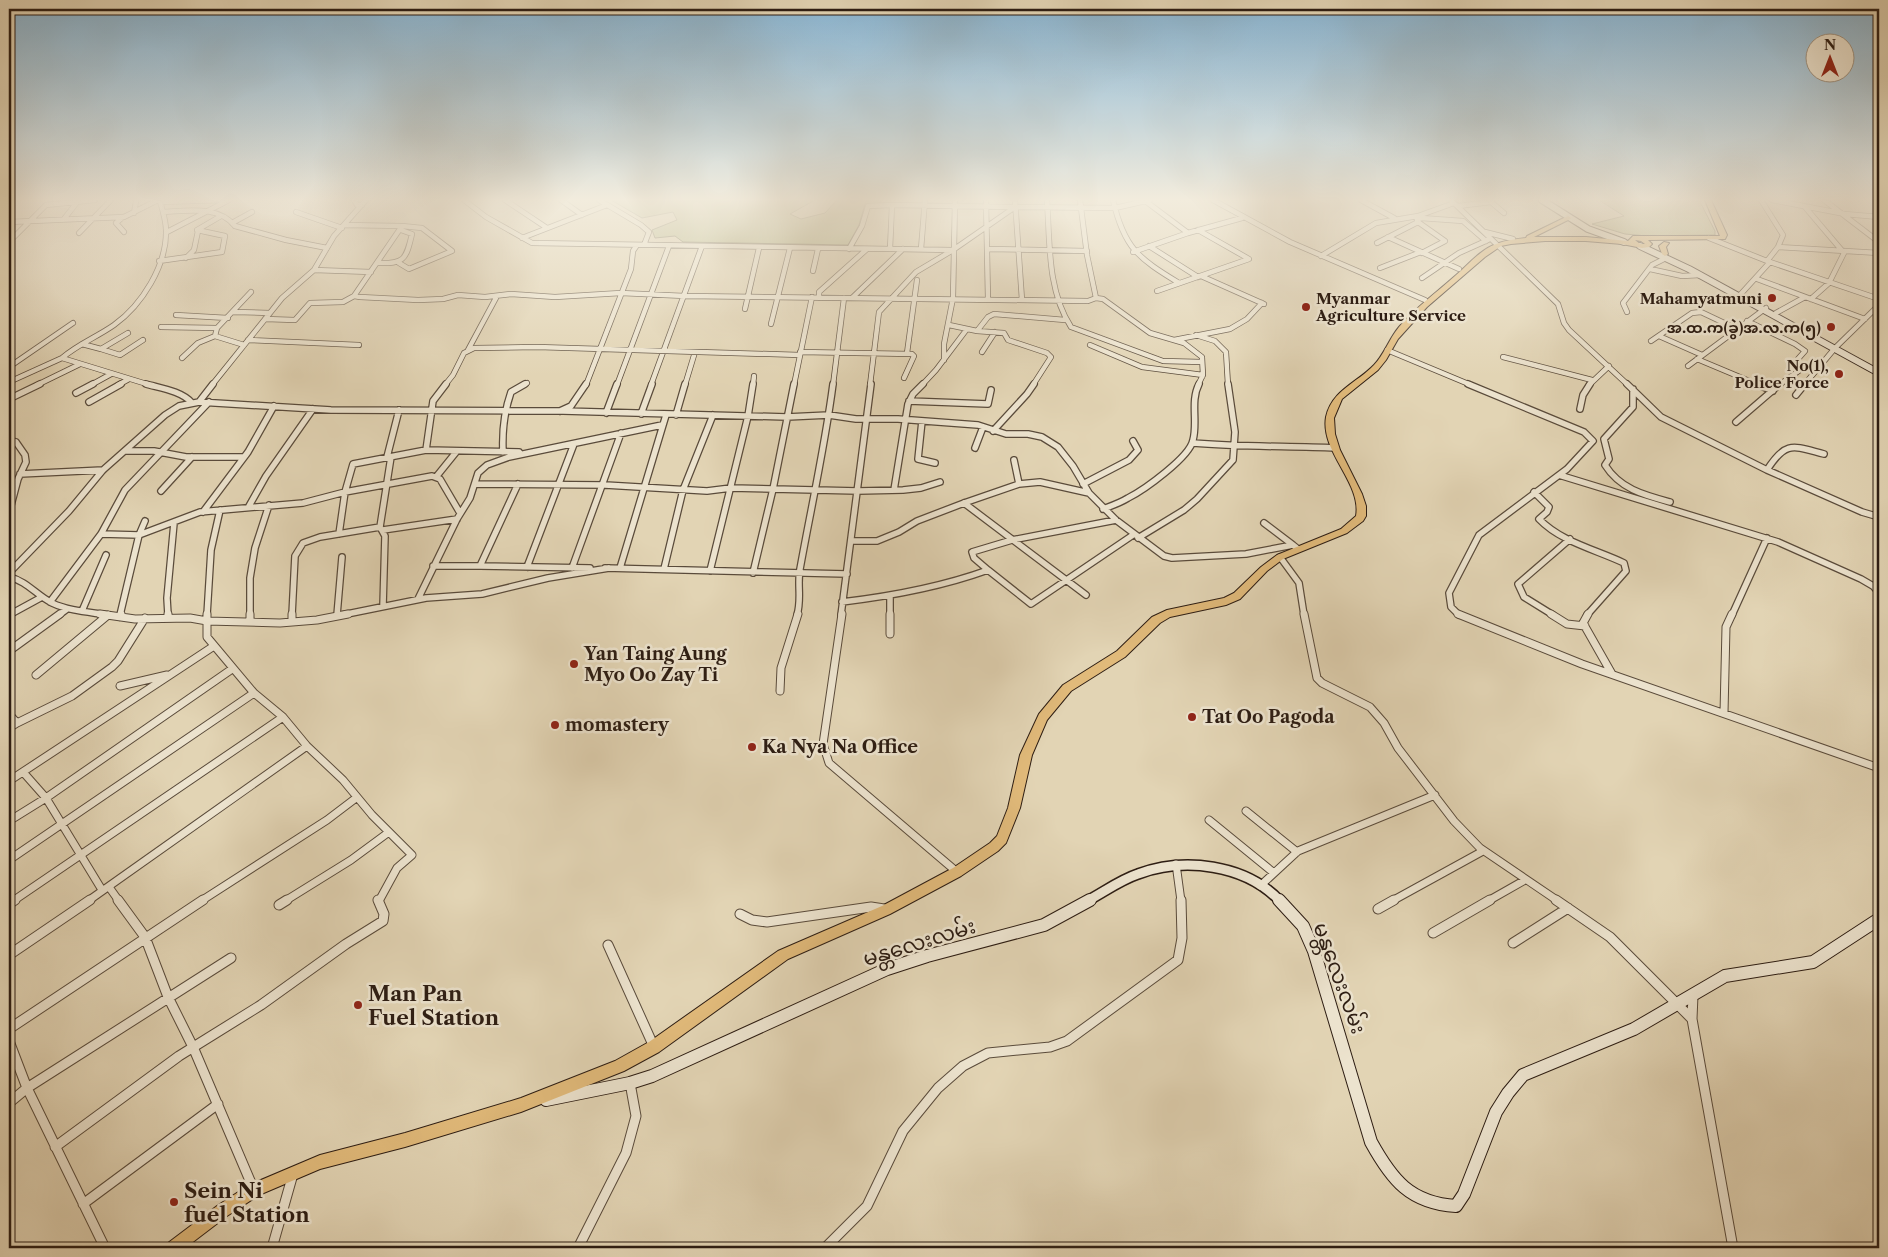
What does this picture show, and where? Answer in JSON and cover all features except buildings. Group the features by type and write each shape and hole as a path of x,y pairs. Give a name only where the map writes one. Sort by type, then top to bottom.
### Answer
{"main road":[{"path":"174,1248 222,1210 254,1190 293,1173 320,1162 405,1140 521,1105 619,1066 654,1047 783,955 886,910 957,872 994,846 1002,839 1014,808 1026,755 1043,716 1067,688 1121,654 1156,620 1167,614 1237,596 1264,569 1295,547 1344,531 1353,525 1360,516 1361,501 1335,448 1329,418 1335,402 1342,394 1380,364 1393,339 1471,259"},
{"path":"1670,259 1740,295"},
{"path":"1670,259 1837,347"},
{"path":"1352,388 1374,363 1394,329 1460,271"},
{"path":"1765,309 1776,313 1879,372"},
{"name":"မန္တလေးလမ်း","path":"521,1105 630,1083 652,1076 887,969 927,956 1044,925 1137,874 1176,864 1218,867 1252,880 1274,895 1303,926 1314,950 1371,1142 1383,1165 1397,1184 1418,1198 1442,1206 1456,1206 1464,1194 1496,1112 1508,1093 1524,1076 1544,1065 1634,1029 1725,976 1813,962 1879,919"}],"street":[{"path":"9,382 62,358 113,325 139,300 150,283 159,261 177,259"},
{"path":"199,402 282,298 314,270 320,259"},
{"path":"265,319 295,320 310,303 343,302 354,296 380,259"},
{"path":"399,263 403,259"},
{"path":"377,263 399,263 408,269 433,259"},
{"path":"559,411 571,406 584,389 631,269 632,259"},
{"path":"606,413 664,259"},
{"path":"641,414 698,259"},
{"path":"745,309 756,259"},
{"path":"770,324 787,259"},
{"path":"813,271 816,259"},
{"path":"819,298 819,292 856,259"},
{"path":"852,298 893,259"},
{"path":"938,259 916,272 879,312 852,541 823,744 829,763 957,872"},
{"path":"944,360 942,347 949,324 952,300 953,259"},
{"path":"987,259 988,300"},
{"path":"1019,259 1022,300"},
{"path":"1052,259 1058,300 1065,320 1071,327 1163,361 1202,362"},
{"path":"1088,259 1096,298"},
{"path":"1140,259 1179,283"},
{"path":"1169,259 1199,277 1263,304 1250,313 1247,320 1237,326 1209,335 1196,335 1174,340"},
{"path":"1157,291 1248,259"},
{"path":"1327,259 1425,300"},
{"path":"1380,268 1404,259"},
{"path":"1436,259 1460,271"},
{"path":"1422,278 1451,259"},
{"path":"1510,259 1558,304 1564,323 1569,330 1661,417 1767,470 1862,512 1879,517"},
{"path":"1627,312 1623,303 1653,264 1661,259"},
{"path":"1760,259 1879,299"},
{"path":"1740,295 1757,279 1771,259"},
{"path":"1811,299 1829,282 1841,259"},
{"path":"1650,269 1670,274 1701,276"},
{"path":"314,270 371,272"},
{"path":"1757,279 1865,319"},
{"path":"907,353 917,280"},
{"path":"215,336 218,328 252,292"},
{"path":"354,296 418,300 443,299 458,295 484,298 511,294 555,297 621,293 685,296 952,300 1103,299 1150,333 1184,343 1199,354 1202,357 1203,374 1194,392 1196,421 1193,443 1173,467 1129,498 1103,509"},
{"path":"426,450 433,401 453,375 458,362 468,350 497,296"},
{"path":"753,573 773,489 812,297"},
{"path":"1776,313 1805,297"},
{"path":"780,691 781,668 800,603 799,573 829,415 844,298"},
{"path":"1796,395 1837,347 1879,304"},
{"path":"1688,366 1765,309"},
{"path":"233,312 270,313"},
{"path":"1651,341 1692,312 1701,312 1737,329"},
{"path":"977,331 988,317 994,314 1065,320"},
{"path":"176,315 228,318"},
{"path":"1736,422 1780,384 1800,370 1797,360 1805,351 1795,344 1748,321"},
{"path":"9,367 73,323"},
{"path":"949,324 977,331 1004,333 1008,340 1051,356 1027,394 993,431"},
{"path":"161,327 218,328"},
{"path":"894,490 905,420 910,401 967,329"},
{"path":"982,352 995,332"},
{"path":"101,349 128,333"},
{"path":"1116,520 1012,540 972,552 974,558 1031,604 1136,536 1184,510 1197,499 1233,460 1234,418 1228,381 1226,352 1215,341 1196,335"},
{"path":"182,358 198,343 215,336 246,343 359,345"},
{"path":"1659,336 1702,355"},
{"path":"82,344 120,355 143,340"},
{"path":"1090,345 1142,367 1203,374"},
{"path":"468,350 484,347 800,354 836,352 907,353 914,356 904,378"},
{"path":"1387,350 1584,432 1593,442 1559,475 1479,535 1449,593 1451,607 1460,616 1468,621 1612,674 1879,768"},
{"path":"676,415 695,352"},
{"path":"1503,357 1592,380"},
{"path":"62,358 179,394 188,398 192,403"},
{"path":"1697,359 1774,391"},
{"path":"9,398 80,364"},
{"path":"1580,409 1581,396 1592,380 1609,366"},
{"path":"76,393 111,374"},
{"path":"710,571 748,416 754,376"},
{"path":"88,402 129,379"},
{"path":"503,452 502,424 504,411 511,392 527,383"},
{"path":"1633,389 1633,407 1604,439 1609,460 1605,465 1617,480 1632,490 1670,502"},
{"path":"910,401 988,404 991,390"},
{"path":"609,568 548,578 482,594 418,599 292,622 120,617 67,609 50,602 28,585 9,575 69,511 103,470 165,415 179,406 199,402 313,409 559,411 748,416 829,415 866,419 948,422 983,427 1006,434 1028,434 1042,437 1058,446 1089,493 1103,509 1164,556 1172,558 1246,554 1295,547"},
{"path":"50,602 101,534 125,490 209,402"},
{"path":"203,512 244,457 274,406"},
{"path":"248,506 266,476 313,409"},
{"path":"383,606 385,536 382,528 385,485 399,410"},
{"path":"620,568 666,415"},
{"path":"664,569 683,490 713,415"},
{"path":"922,421 918,459 935,463"},
{"path":"418,599 456,519 470,498 478,473 487,466 509,457 662,425"},
{"path":"975,448 983,427"},
{"path":"572,568 621,433"},
{"path":"9,440 16,442 25,455 26,462 20,474 9,514"},
{"path":"1083,484 1129,460 1138,450 1133,441"},
{"path":"1193,443 1233,446 1285,445 1335,448"},
{"path":"527,567 574,444"},
{"path":"1767,470 1778,452 1786,448 1802,448 1824,454"},
{"path":"339,534 345,492 353,464 426,450 528,453"},
{"path":"126,451 160,452 192,456 244,457"},
{"path":"101,534 139,535 203,512 248,506 303,503 345,492 436,477 457,451"},
{"path":"160,491 192,456"},
{"path":"1014,460 1019,484"},
{"path":"20,474 103,470"},
{"path":"1559,475 1607,492 1767,538 1823,559 1868,583 1879,594"},
{"path":"436,477 440,479 460,513"},
{"path":"476,484 602,485 644,489 707,491 731,488 858,491 920,488 940,482"},
{"path":"852,541 877,541 899,532 917,521 1019,484 1040,482 1089,493"},
{"path":"480,566 518,484"},
{"path":"1534,492 1549,507 1547,512 1539,519 1542,524 1570,539 1624,563 1626,571 1585,617 1583,622 1612,674"},
{"path":"964,503 1086,595"},
{"path":"250,622 251,570 255,548 269,505"},
{"path":"55,1147 193,1047 261,1005 382,920 384,914 378,900 397,868 412,855 356,798 343,780 307,746 283,718 254,693 247,683 232,669 208,637 206,621 211,550 220,510"},
{"path":"292,622 295,556 303,544 320,537 456,519"},
{"path":"120,617 139,535 145,521"},
{"path":"168,618 167,598 174,523"},
{"path":"1264,524 1295,547"},
{"path":"1724,713 1724,642 1726,627 1767,538"},
{"path":"1570,539 1518,584 1524,596 1567,624 1586,626"},
{"path":"82,611 106,555"},
{"path":"337,615 342,557"},
{"path":"1280,557 1299,583 1306,629 1317,678 1322,683 1370,707 1384,723 1398,748 1454,821 1483,851 1610,936 1678,1002 1692,1019"},
{"path":"433,566 620,568 847,574"},
{"path":"842,602 890,597 968,578 988,570"},
{"path":"9,615 42,596"},
{"path":"890,597 890,634"},
{"path":"9,651 67,609"},
{"path":"36,675 108,615"},
{"path":"9,728 72,696 112,668 118,662 145,618"},
{"path":"9,781 214,646"},
{"path":"9,821 46,798 232,669"},
{"path":"120,686 172,673"},
{"path":"9,860 254,693"},
{"path":"9,714 18,723"},
{"path":"9,904 283,718"},
{"path":"9,956 307,746"},
{"path":"23,772 46,798 80,854 106,889 146,937 168,997 193,1047 254,1190"},
{"path":"1260,886 1297,852 1435,795"},
{"path":"9,1029 146,937 327,820 356,798"},
{"path":"1246,811 1297,852"},
{"path":"1209,820 1274,873"},
{"path":"279,905 351,860 389,832"},
{"path":"1378,909 1483,851"},
{"path":"825,1248 867,1206 903,1131 938,1088 963,1066 988,1053 1050,1047 1067,1042 1178,960 1182,949 1179,884 1176,864"},
{"path":"1433,933 1525,880"},
{"path":"740,914 752,920 767,922 871,907 886,910"},
{"path":"1513,943 1568,908"},
{"path":"608,945 654,1047"},
{"path":"9,1102 27,1088 231,958"},
{"path":"1693,995 1692,1019 1733,1248"},
{"path":"9,1042 27,1088 104,1248"},
{"path":"578,1248 626,1153 636,1116 630,1083"},
{"path":"83,1204 218,1104"},
{"path":"272,1248 293,1173"}],"place":[{"name":"Mahamyatmuni","path":"1772,298"},
{"name":"Myanmar Agriculture Service","path":"1306,307"},
{"name":"အ.ထ.က(ခွဲ)အ.လ.က(၅)","path":"1831,327"},
{"name":"No(1), Police Force","path":"1839,374"},
{"name":"Yan Taing Aung Myo Oo Zay Ti","path":"574,664"},
{"name":"Tat Oo Pagoda","path":"1192,717"},
{"name":"momastery","path":"555,725"},
{"name":"Ka Nya Na Office","path":"752,747"},
{"name":"Man Pan Fuel Station","path":"358,1005"},
{"name":"Sein Ni fuel Station","path":"174,1202"}]}
